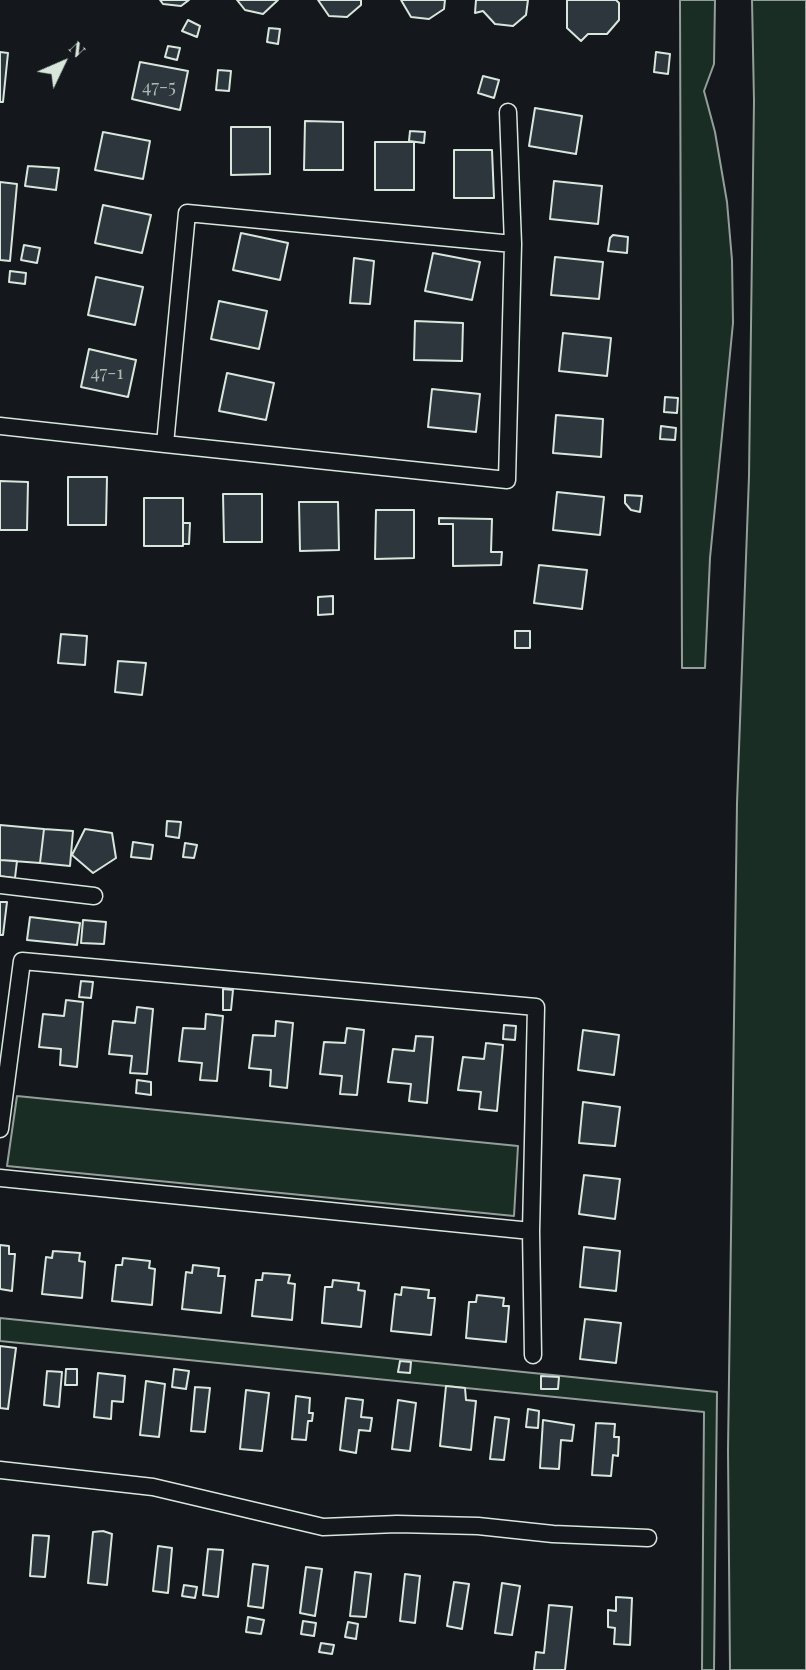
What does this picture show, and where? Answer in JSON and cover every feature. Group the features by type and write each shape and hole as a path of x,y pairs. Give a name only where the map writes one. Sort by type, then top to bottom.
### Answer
{"lane":[{"path":"0,426 507,480 513,244 508,112"},
{"path":"165,444 187,213 513,244"},
{"path":"0,885 94,896"},
{"path":"0,1129 22,961 536,1007 531,1231 533,1355"},
{"path":"0,1178 531,1231"},
{"path":"0,1470 153,1487 323,1527 451,1525 553,1534 648,1538"}],"green space":[{"path":"680,0 715,0 714,64 704,91 715,132 727,202 732,260 733,323 710,558 705,668 682,668"},
{"path":"752,0 806,0 806,1670 730,1670 728,1450 737,803 749,476 754,101"},
{"path":"17,1096 518,1146 514,1216 7,1166"},
{"path":"0,1318 717,1392 714,1670 702,1670 704,1412 0,1341"}],"building":[{"path":"160,0 189,0 181,6 163,4"},
{"path":"237,0 278,0 263,14 245,10"},
{"path":"318,0 361,0 361,5 347,17 329,16"},
{"path":"401,0 445,0 444,9 429,19 411,17"},
{"path":"476,0 528,0 526,15 513,26 495,24 483,11 475,13"},
{"path":"567,0 616,0 619,3 619,20 607,34 588,34 581,41 567,28"},
{"path":"188,20 200,26 197,37 182,31"},
{"path":"269,28 280,29 278,44 267,42"},
{"path":"168,46 180,48 177,60 165,57"},
{"path":"0,52 8,53 3,102 0,102"},
{"path":"656,52 670,54 668,74 654,72"},
{"path":"140,62 188,71 180,110 132,99"},
{"path":"218,70 231,71 229,91 216,90"},
{"path":"483,76 499,80 494,98 478,93"},
{"path":"535,108 582,116 576,154 529,146"},
{"path":"305,121 343,122 343,170 304,170"},
{"path":"231,127 270,127 270,174 231,175"},
{"path":"410,131 425,132 424,143 409,141"},
{"path":"103,132 150,141 143,179 95,170"},
{"path":"375,142 414,142 414,190 375,190"},
{"path":"454,150 492,150 494,198 454,198"},
{"path":"28,166 59,168 56,190 25,186"},
{"path":"554,181 602,186 598,224 550,219"},
{"path":"0,182 17,184 10,261 0,260"},
{"path":"103,205 151,215 142,253 95,243"},
{"path":"241,233 288,243 280,280 233,270"},
{"path":"613,235 628,237 627,253 608,251"},
{"path":"24,245 40,248 37,263 21,260"},
{"path":"433,253 480,262 472,300 425,291"},
{"path":"555,257 603,262 599,299 551,295"},
{"path":"354,258 374,261 370,304 350,303"},
{"path":"10,271 26,273 25,284 9,282"},
{"path":"96,277 143,287 135,325 88,315"},
{"path":"219,301 267,311 259,349 211,339"},
{"path":"415,321 463,323 462,361 414,360"},
{"path":"563,333 611,338 607,376 559,371"},
{"path":"89,349 136,360 128,397 81,387"},
{"path":"227,373 274,383 266,420 219,411"},
{"path":"432,389 480,394 476,432 428,427"},
{"path":"665,397 678,398 677,413 664,412"},
{"path":"556,415 603,419 601,457 553,453"},
{"path":"661,426 676,428 675,440 660,439"},
{"path":"68,477 107,477 106,525 68,525"},
{"path":"0,481 28,482 27,530 0,530"},
{"path":"557,492 604,497 600,535 553,530"},
{"path":"223,494 262,494 262,542 224,542"},
{"path":"625,495 642,496 640,512 631,510 625,503"},
{"path":"144,498 183,498 183,546 144,546"},
{"path":"299,502 338,502 339,550 300,551"},
{"path":"376,510 414,510 414,558 375,559"},
{"path":"439,518 492,519 491,552 502,552 501,565 453,566 453,524 439,524"},
{"path":"183,523 190,523 189,544 183,544"},
{"path":"539,565 587,570 582,609 534,603"},
{"path":"333,596 333,614 318,615 318,597"},
{"path":"515,631 530,631 530,648 515,648"},
{"path":"61,634 87,636 85,665 58,663"},
{"path":"118,661 146,663 142,695 115,692"},
{"path":"167,821 181,822 179,838 166,836"},
{"path":"0,825 44,829 40,863 0,860"},
{"path":"44,829 73,831 70,866 40,863"},
{"path":"85,829 112,833 116,858 93,873 72,855"},
{"path":"133,842 153,845 151,859 131,857"},
{"path":"185,843 197,845 194,858 183,857"},
{"path":"0,860 17,861 15,878 0,876"},
{"path":"0,902 7,902 3,935 0,935"},
{"path":"30,917 80,923 77,945 27,940"},
{"path":"83,920 106,922 104,944 81,943"},
{"path":"81,981 93,982 91,998 79,997"},
{"path":"223,989 233,990 231,1010 223,1010"},
{"path":"66,1000 83,1002 77,1067 60,1065 61,1049 39,1047 43,1014 64,1016"},
{"path":"137,1007 153,1009 147,1074 130,1073 132,1056 109,1054 113,1021 135,1023"},
{"path":"206,1014 223,1016 217,1081 200,1080 202,1063 179,1061 183,1028 205,1029"},
{"path":"276,1021 293,1023 287,1088 270,1086 271,1070 249,1068 253,1035 275,1036"},
{"path":"504,1025 516,1026 515,1040 503,1039"},
{"path":"347,1028 364,1030 357,1095 340,1094 342,1076 320,1074 324,1042 345,1043"},
{"path":"583,1030 619,1035 614,1075 578,1070"},
{"path":"416,1036 433,1037 427,1103 409,1101 411,1084 388,1082 393,1049 414,1051"},
{"path":"486,1043 503,1045 497,1111 479,1109 481,1092 458,1090 463,1057 484,1059"},
{"path":"137,1080 151,1082 151,1095 136,1093"},
{"path":"583,1102 620,1107 615,1146 579,1143"},
{"path":"584,1175 620,1179 615,1219 579,1214"},
{"path":"0,1245 9,1246 9,1254 15,1254 12,1291 0,1289"},
{"path":"584,1247 620,1251 616,1291 580,1287"},
{"path":"53,1251 80,1253 79,1261 85,1262 82,1298 42,1294 46,1257 52,1258"},
{"path":"123,1258 150,1261 149,1268 155,1269 152,1305 112,1301 116,1265 122,1265"},
{"path":"193,1265 219,1268 218,1276 225,1276 221,1313 182,1309 186,1272 192,1273"},
{"path":"263,1273 290,1275 288,1283 295,1284 292,1320 252,1316 256,1280 262,1280"},
{"path":"333,1280 359,1283 358,1290 365,1291 361,1327 322,1323 325,1287 332,1287"},
{"path":"402,1287 429,1290 428,1298 435,1298 431,1335 391,1331 395,1294 401,1295"},
{"path":"477,1295 504,1298 503,1306 509,1306 506,1342 466,1338 469,1302 476,1302"},
{"path":"585,1319 621,1323 616,1363 580,1359"},
{"path":"0,1346 16,1348 8,1409 0,1408"},
{"path":"400,1361 411,1362 410,1373 398,1372"},
{"path":"66,1369 77,1369 77,1385 65,1385"},
{"path":"174,1369 189,1371 186,1389 172,1387"},
{"path":"47,1371 62,1372 59,1407 44,1405"},
{"path":"98,1373 125,1376 123,1402 112,1401 111,1419 94,1417"},
{"path":"541,1376 559,1377 558,1389 541,1389"},
{"path":"146,1381 165,1384 159,1437 140,1435"},
{"path":"446,1386 465,1388 466,1400 476,1401 471,1450 440,1446"},
{"path":"195,1387 210,1388 205,1432 191,1431"},
{"path":"246,1390 269,1393 262,1451 240,1449"},
{"path":"296,1396 310,1398 309,1413 313,1413 312,1421 308,1421 306,1440 292,1439"},
{"path":"346,1398 363,1400 361,1417 372,1418 370,1431 359,1430 356,1453 340,1450"},
{"path":"398,1400 416,1403 410,1451 392,1449"},
{"path":"528,1409 539,1411 538,1428 526,1427"},
{"path":"495,1417 509,1419 504,1460 490,1459"},
{"path":"543,1420 574,1425 572,1441 561,1440 559,1469 540,1468"},
{"path":"596,1423 615,1424 614,1437 619,1437 618,1456 613,1455 611,1476 592,1475"},
{"path":"93,1532 112,1534 107,1585 88,1583"},
{"path":"33,1535 49,1536 45,1577 30,1576"},
{"path":"158,1546 172,1548 168,1593 153,1591"},
{"path":"208,1549 223,1550 218,1597 203,1595"},
{"path":"253,1564 268,1566 263,1608 248,1606"},
{"path":"306,1567 322,1569 315,1616 300,1613"},
{"path":"355,1572 371,1574 366,1617 350,1616"},
{"path":"405,1574 420,1576 415,1623 400,1621"},
{"path":"454,1582 469,1584 462,1629 447,1626"},
{"path":"502,1583 520,1586 512,1635 495,1633"},
{"path":"184,1585 197,1587 195,1598 182,1596"},
{"path":"616,1597 632,1598 630,1645 614,1644 615,1628 608,1627 608,1610 616,1611"},
{"path":"549,1605 572,1607 565,1670 534,1670 536,1652 544,1653"},
{"path":"248,1617 264,1620 261,1634 246,1632"},
{"path":"303,1621 316,1623 314,1636 301,1634"},
{"path":"348,1622 358,1624 356,1639 345,1637"},
{"path":"321,1643 334,1645 332,1654 319,1652"}]}
